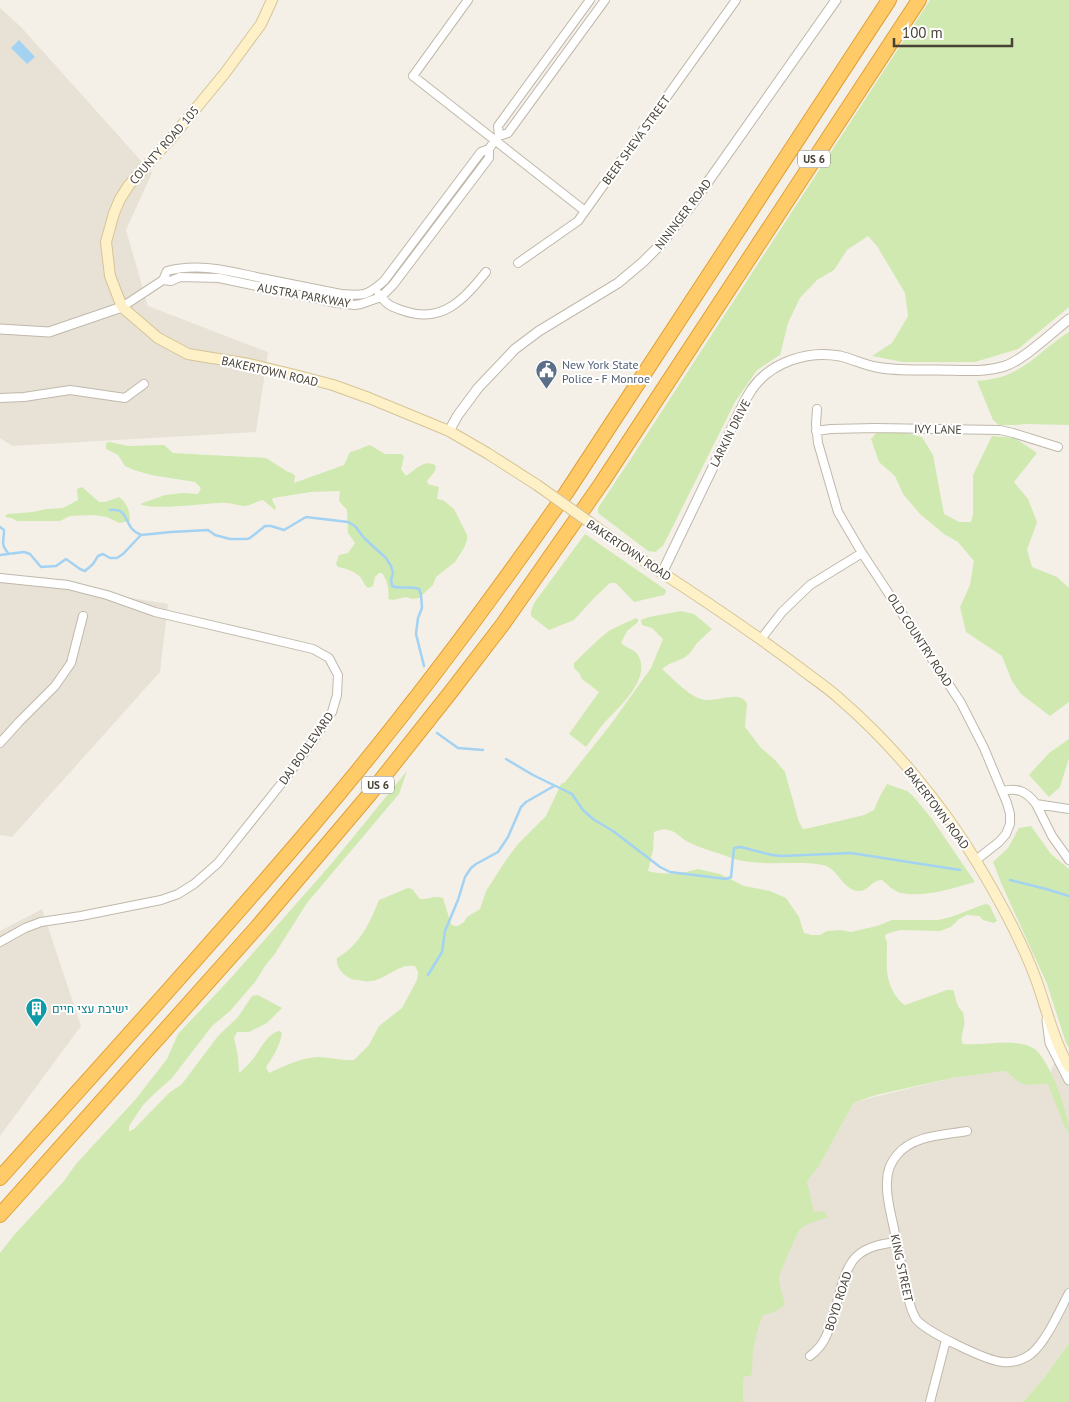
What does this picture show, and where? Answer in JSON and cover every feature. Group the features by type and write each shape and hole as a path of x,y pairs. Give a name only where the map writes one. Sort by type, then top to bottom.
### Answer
{"highway":[{"name":"US 6","path":"0,1178 312,826 446,659 566,493 889,0"},
{"name":"US 6","path":"0,1216 309,867 392,768 472,665 553,554 601,484 919,0"}],"main road":[{"name":"COUNTY ROAD 105","path":"122,307 110,276 106,242 120,199 129,185 185,122 225,73 260,24 272,0"},
{"name":"BAKERTOWN ROAD","path":"122,307 158,338 188,354 268,368 314,380 378,401 449,431 537,485 761,639 840,699 885,742 925,790 976,860 1009,920 1036,982 1046,1012 1069,1067"}],"street":[{"path":"468,0 413,76 497,138 585,211"},
{"path":"381,298 393,285 489,158 489,150 497,138 498,126 590,0"},
{"path":"497,138 508,133 605,0"},
{"name":"BEER SHEVA STREET","path":"518,263 578,221 736,0"},
{"name":"NININGER ROAD","path":"449,431 478,388 515,350 539,331 618,282 643,262 663,242 693,203 836,0"},
{"path":"486,272 473,288 448,310 431,315 410,313 387,305 374,289 384,281 481,152 489,150"},
{"name":"AUSTRA PARKWAY","path":"122,307 164,280 167,271 179,268 218,269 341,294 358,295 368,293 374,289"},
{"name":"AUSTRA PARKWAY","path":"164,280 171,281 180,277 219,278 337,304 355,305 381,298"},
{"path":"0,329 48,332 122,307"},
{"name":"LARKIN DRIVE","path":"662,572 740,409 753,388 766,374 778,366 795,359 815,355 838,356 875,367 893,370 987,370 1006,366 1021,358 1069,319"},
{"path":"0,398 24,397 70,390 125,398 144,384"},
{"name":"OLD COUNTRY ROAD","path":"817,409 816,431 818,443 838,512 862,553 961,703 1003,791 1010,814 1009,829 999,842 976,860"},
{"name":"IVY LANE","path":"816,431 856,428 1000,430 1058,447"},
{"path":"761,639 782,612 810,585 862,553"},
{"name":"DAJ BOULEVARD","path":"0,578 68,585 108,595 155,612 313,649 328,658 338,676 337,695 332,712 313,741 222,858 194,884 178,894 161,900 41,922 25,928 0,942"},
{"path":"0,743 55,686 71,664 82,616"},
{"path":"1003,791 1008,789 1019,790 1028,795 1036,804 1052,836 1069,860"},
{"path":"1036,804 1069,809"},
{"path":"1046,1012 1050,1043 1069,1080"},
{"name":"KING STREET","path":"967,1131 918,1140 906,1146 896,1155 888,1171 887,1190 896,1242 909,1299 916,1318 924,1328 946,1340 995,1361 1010,1363 1022,1360 1032,1354 1042,1343 1069,1293"},
{"name":"BOYD ROAD","path":"810,1356 823,1342 828,1332 844,1280 855,1257 867,1249 896,1242"},
{"path":"930,1402 946,1340"}],"shaded area":[{"path":"0,8 21,27 152,173 126,230 148,306 268,352 256,432 12,446 0,438"},
{"path":"0,576 168,604 160,672 12,837 0,835"},
{"path":"42,909 81,1026 0,1136 0,931"},
{"path":"1059,1047 1069,1067 1069,1343 1044,1378 1023,1402 743,1402 743,1379 746,1376 751,1342 777,1272 812,1212 806,1175 819,1166 853,1104 858,1101 952,1078 1005,1071 1025,1085 1047,1084"}],"green space":[{"path":"930,0 1069,0 1069,307 1018,349 975,362 903,362 872,356 892,343 908,316 905,293 877,246 868,236 847,250 834,270 817,280 800,298 788,323 780,355 757,370 735,402 663,546 655,552 648,551 598,513 598,508"},
{"path":"1069,332 1069,425 999,425 993,420 977,381 1007,375 1019,369"},
{"path":"878,431 906,433 922,437 933,455 944,514 959,522 971,522 973,514 973,475 992,436 1015,438 1037,453 1014,482 1028,499 1037,522 1027,550 1032,567 1057,577 1069,588 1069,702 1050,716 1021,694 1012,681 1002,656 966,632 960,607 970,585 974,561 958,542 944,534 920,514 903,494 895,476 879,462 871,439"},
{"path":"110,442 128,446 164,445 173,453 266,458 292,473 295,476 294,483 344,465 350,452 370,445 385,454 402,454 404,457 401,469 406,476 424,464 428,463 436,466 435,471 427,481 428,484 439,487 437,499 443,500 454,509 467,535 467,540 455,562 436,577 433,585 419,598 388,599 388,586 382,573 375,577 373,586 368,588 356,574 338,567 336,564 339,555 348,553 355,543 348,533 347,510 339,501 340,491 311,492 273,498 275,510 263,500 245,506 225,503 167,507 146,506 140,504 165,495 198,494 201,488 195,482 151,475 125,466 118,455 106,449 106,443"},
{"path":"82,487 99,502 119,497 128,508 130,521 119,523 107,517 93,515 70,516 60,521 17,521 5,517 7,514 63,508 78,500 77,489"},
{"path":"585,534 666,590 666,592 664,595 634,602 616,583 610,583 574,620 549,630 531,616 534,603"},
{"path":"681,611 694,614 712,629 684,658 662,669 677,683 700,699 710,700 738,697 747,703 745,727 761,748 785,772 799,822 803,829 864,815 874,810 887,784 907,791 913,796 932,819 975,882 939,892 920,894 895,891 882,880 875,882 865,890 853,890 833,870 823,865 746,862 696,846 674,832 665,829 654,832 653,850 648,871 678,874 698,869 720,874 744,886 770,891 786,898 799,917 804,933 812,935 840,930 851,932 877,926 892,920 938,920 987,904 990,906 997,921 994,923 983,920 979,916 967,915 959,919 951,927 940,931 900,930 886,934 889,982 897,997 905,1005 947,990 953,990 957,1005 964,1016 963,1044 1018,1043 1035,1049 1042,1057 1058,1089 1066,1114 1069,1133 1065,1128 1048,1084 1026,1085 1017,1081 1005,1071 952,1078 876,1095 853,1104 819,1166 807,1181 814,1212 824,1211 828,1217 803,1227 792,1245 779,1277 785,1304 778,1310 763,1315 753,1351 751,1376 746,1376 743,1379 743,1402 0,1402 0,1253 64,1181 76,1164 135,1100 167,1059 178,1034 230,979 332,863 407,771 399,794 307,903 255,982 230,1011 212,1026 172,1078 143,1105 129,1126 129,1132 169,1093 182,1084 218,1036 238,1017 252,996 258,995 282,1008 267,1023 249,1032 237,1032 234,1038 239,1073 251,1061 268,1038 280,1031 282,1033 280,1042 266,1067 269,1073 292,1063 311,1058 322,1057 354,1060 369,1045 379,1026 402,1008 417,980 418,972 415,966 403,967 377,980 368,981 350,978 339,968 337,958 358,940 368,925 379,900 408,888 412,889 420,899 443,898 451,924 454,926 458,926 467,917 480,909 486,891 506,860 518,844 546,816 561,784 565,782 611,724 651,668 663,639 652,628 642,625 641,620"},
{"path":"636,618 638,622 627,631 621,643 638,654 641,666 637,684 586,747 569,734 599,692 582,679 574,668 574,663 610,630"},
{"path":"1069,739 1069,758 1060,787 1049,797 1029,775 1049,753"},
{"path":"1031,826 1051,854 1069,869 1069,1048 1047,984 993,862 1008,848 1019,828"},
{"path":"1069,1343 1069,1402 1023,1402 1044,1378"}],"water":[{"path":"19,40 35,57 27,64 11,48"}],"waterway":[{"path":"110,510 121,512 131,528 141,535"},
{"path":"0,555 24,552 30,554 41,567 56,566 66,559 85,571 98,556 103,554 110,558 117,558 141,535 208,530 215,535 230,539 247,539 265,526 284,530 306,517 348,522 355,526 364,538 386,558 393,573 392,586 419,589 422,608 418,618 416,634 424,666"},
{"path":"0,527 4,530 3,545 9,554"},
{"path":"437,733 458,748 483,750"},
{"path":"506,759 572,794 583,810 593,819 613,831 660,867 670,872 726,879 731,877 734,848 741,847 782,856 851,853 960,870"},
{"path":"428,975 442,952 445,931 465,877 476,864 498,852 508,837 521,807 526,802 554,786"},
{"path":"1010,880 1069,896"}],"place":[{"name":"New York State Police - F Monroe","path":"546,390"},
{"name":"ישיבת עצי חיים","path":"36,1027"}]}
